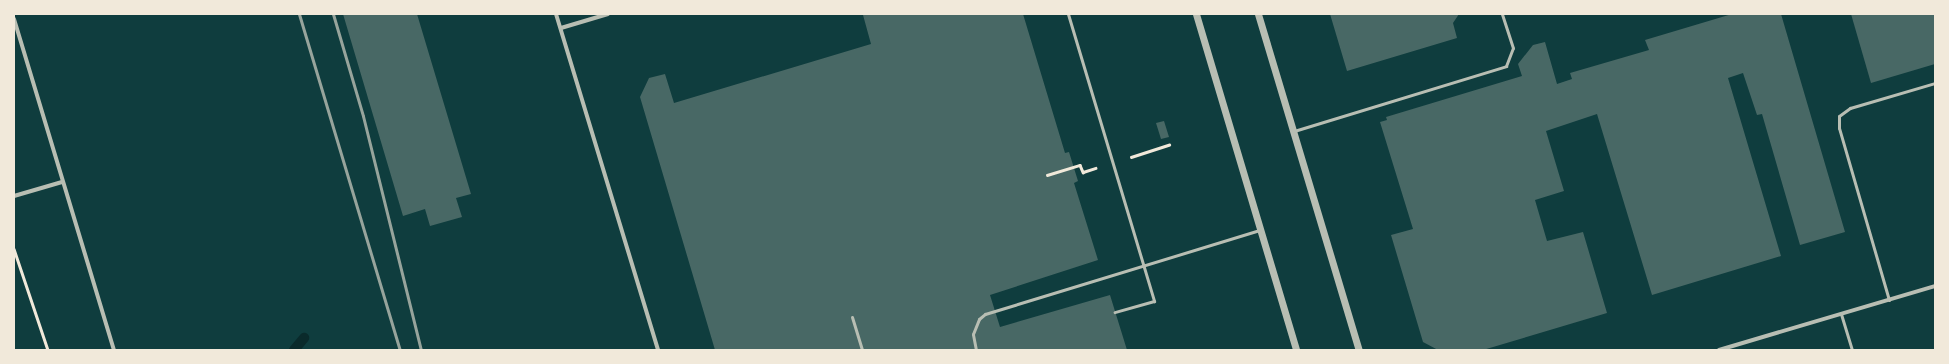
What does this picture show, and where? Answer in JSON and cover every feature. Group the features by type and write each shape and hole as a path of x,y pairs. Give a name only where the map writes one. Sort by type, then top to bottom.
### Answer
{"street":[{"path":"556,14 658,350"},
{"path":"561,28 608,14"},
{"path":"1196,14 1296,350"},
{"path":"1258,14 1359,350"},
{"path":"14,19 114,350"},
{"path":"14,196 62,182"},
{"path":"1719,350 1935,286"}],"lane":[{"path":"1068,14 1154,301 1115,312"},
{"path":"1293,132 1506,66 1513,48 1502,14"},
{"path":"1889,300 1839,128 1839,116 1850,108 1935,83"},
{"path":"976,350 973,334 979,319 985,314 1261,230"},
{"path":"1841,314 1852,350"},
{"path":"852,318 862,350"}],"path":[{"path":"14,249 48,350"}],"building":[{"path":"343,14 417,14 471,194 456,198 462,217 430,226 425,209 403,216"},
{"path":"1023,14 1065,153 1069,152 1078,181 1074,183 1098,260 990,295 1000,327 1110,295 1127,350 715,350 640,97 649,78 665,74 674,103 871,44 863,15"},
{"path":"1330,14 1459,14 1453,23 1457,38 1347,71"},
{"path":"1732,14 1781,14 1845,232 1800,245 1762,114 1757,115 1743,73 1728,78 1781,256 1652,295 1597,114 1546,131 1564,191 1535,200 1547,241 1583,232 1607,313 1483,350 1438,350 1423,342 1391,235 1413,229 1380,122 1387,120 1386,117 1522,76 1518,64 1533,45 1545,42 1557,84 1572,79 1570,73 1649,50 1645,40"},
{"path":"1851,14 1935,14 1935,64 1871,83"},
{"path":"1164,121 1169,137 1161,139 1156,123"}],"waterway":[{"path":"294,350 304,338"}],"railway":[{"path":"299,14 400,350"},
{"path":"333,14 363,116 421,350"}]}
